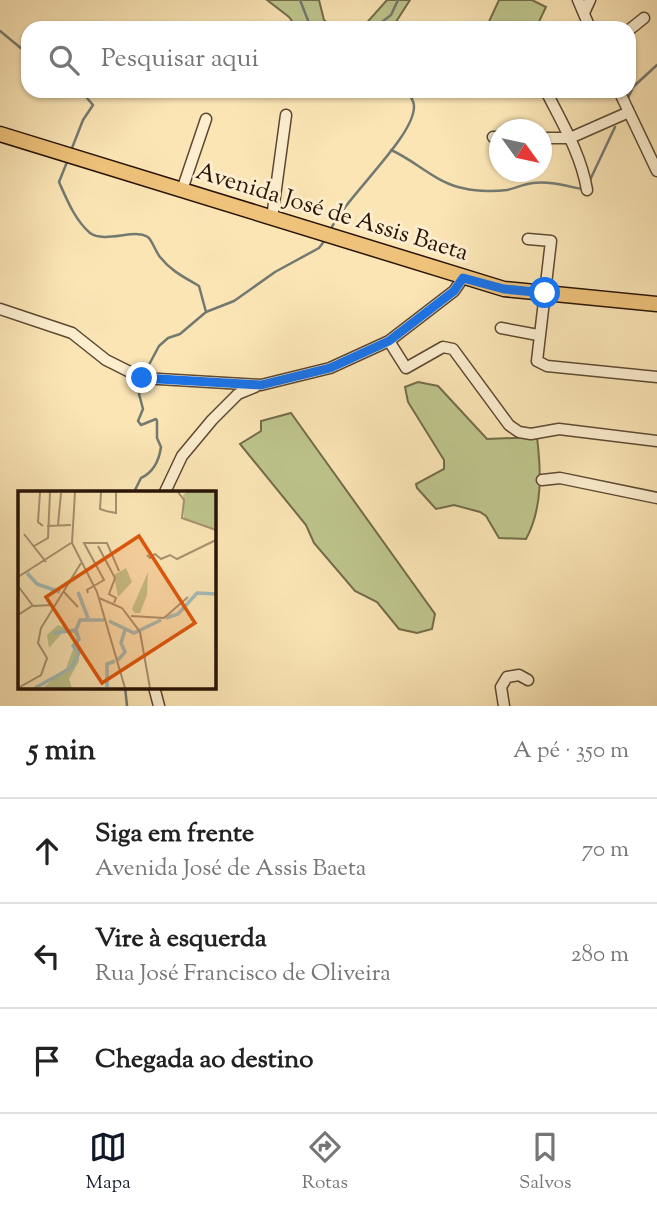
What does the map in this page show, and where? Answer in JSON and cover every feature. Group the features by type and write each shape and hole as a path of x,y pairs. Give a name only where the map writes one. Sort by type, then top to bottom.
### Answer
{"main road":[{"name":"Avenida José de Assis Baeta","path":"3,136 504,289 657,304"}],"street":[{"path":"578,0 587,21"},
{"path":"584,13 590,0"},
{"path":"636,24 644,18"},
{"path":"550,98 584,172 587,190"},
{"path":"622,98 657,171"},
{"path":"552,138 570,138 629,112"},
{"path":"272,218 286,115"},
{"path":"182,190 206,119"},
{"path":"528,239 551,241 537,361 547,366 657,377"},
{"path":"165,491 182,456 212,420 239,394 261,385 330,368 389,341 454,291 463,278"},
{"path":"0,309 72,333 106,360 142,378 261,385"},
{"path":"501,328 538,335"},
{"path":"389,341 406,369 443,347 453,349 509,425 519,432 531,434 559,429 657,441"},
{"path":"542,480 560,478 657,498"},
{"path":"504,706 501,687 507,677 519,675 528,680"},
{"path":"154,688 159,706"}],"green space":[{"path":"267,0 319,0 325,21 292,21"},
{"path":"387,0 410,0 396,21 368,21"},
{"path":"499,0 532,0 546,7 539,21 489,21"},
{"path":"418,382 438,386 487,439 537,437 540,476 538,502 526,539 499,538 486,516 480,512 454,505 436,509 417,488 416,484 444,469 444,460 408,402 405,387"},
{"path":"291,413 435,614 432,629 417,633 399,629 377,602 355,591 314,543 306,525 240,444 261,431 261,421"}],"waterway":[{"path":"300,0 308,21"},
{"path":"383,21 391,15 398,0"},
{"path":"0,31 21,48"},
{"path":"636,84 657,65"},
{"path":"72,148 83,120 93,105 87,98"},
{"path":"330,231 349,202 403,134 411,119 414,106 412,98"},
{"path":"590,180 615,127"},
{"path":"391,150 440,180 464,188 501,191 539,183 582,189"},
{"path":"67,162 59,182 85,228 96,236 137,234 149,238 169,266 199,286 206,312"},
{"path":"144,374 159,346 168,338 180,334 206,312 234,301 275,272 319,248 325,240"},
{"path":"134,491 141,478 155,466 161,447 157,438 156,419 141,425 138,421 143,409 139,394 141,380"},
{"path":"125,688 127,706"}],"route":[{"path":"142,378 261,385 330,368 389,341 454,291 463,278 504,289 545,293"}]}
